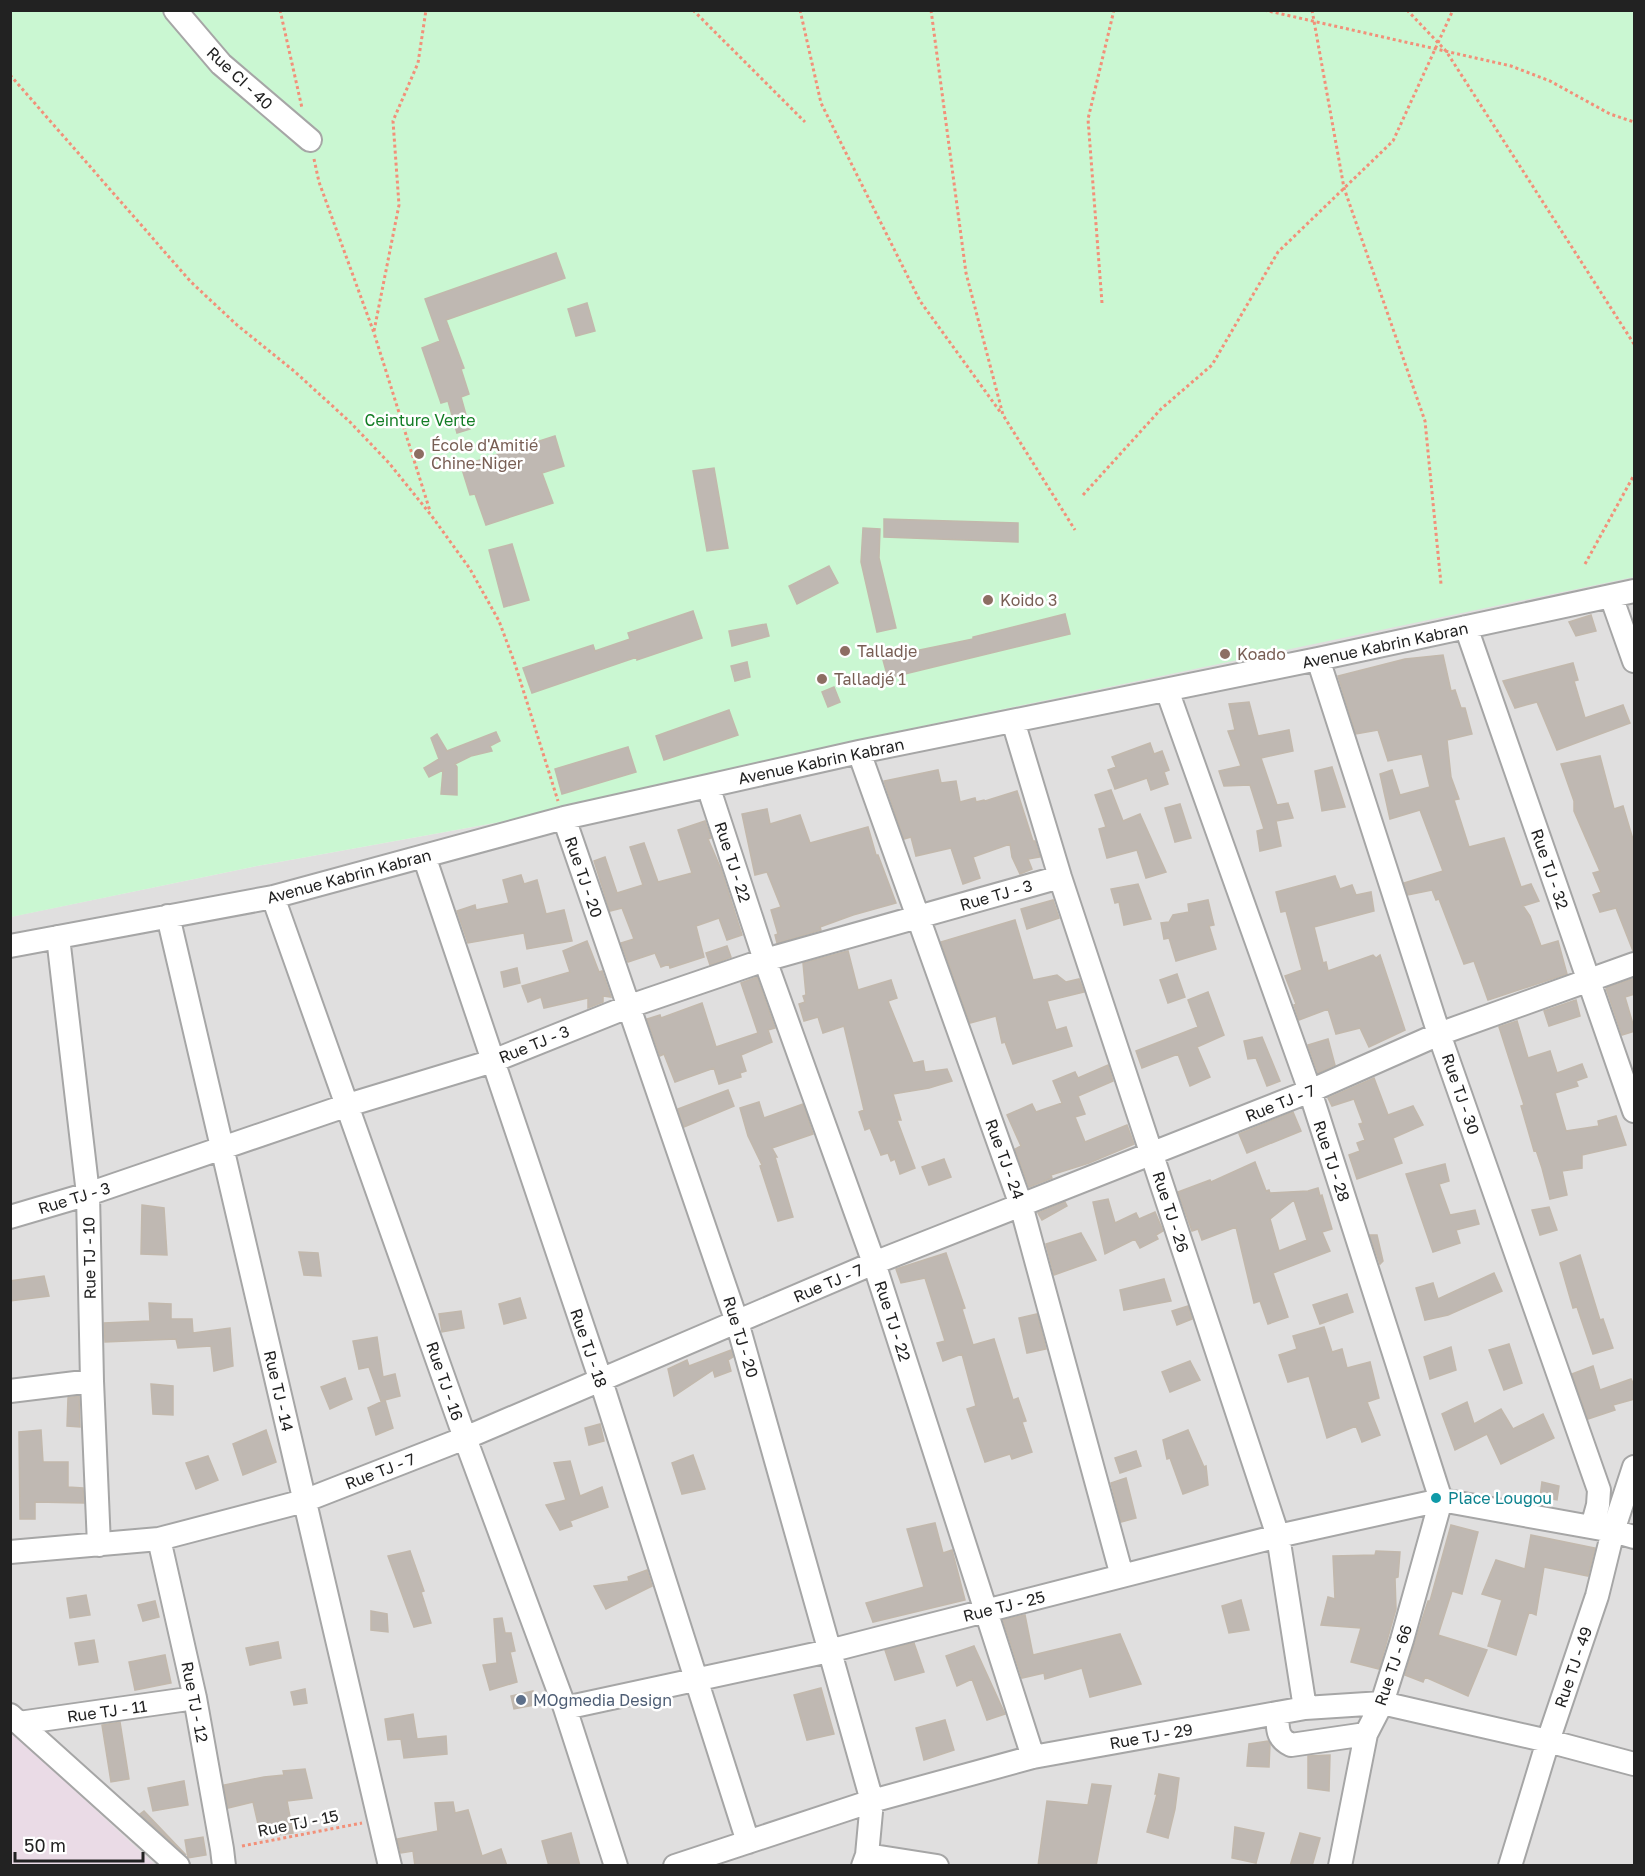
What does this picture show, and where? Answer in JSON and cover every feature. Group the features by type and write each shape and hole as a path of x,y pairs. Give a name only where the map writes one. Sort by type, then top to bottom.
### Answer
{"street":[{"name":"Rue CI - 40","path":"174,10 221,64 310,140"},
{"name":"Avenue Kabrin Kabran","path":"10,946 273,897 564,818 859,752 1318,659 1635,591"},
{"path":"1611,596 1635,661"},
{"name":"Rue TJ - 32","path":"1466,627 1588,979 1626,1063 1635,1111"},
{"name":"Rue TJ - 30","path":"1318,659 1439,1034 1599,1490 1599,1505 1613,1531"},
{"name":"Rue TJ - 28","path":"1167,690 1310,1091 1441,1500"},
{"name":"Rue TJ - 26","path":"1013,721 1060,877 1278,1536 1305,1708"},
{"name":"Rue TJ - 24","path":"859,752 1021,1205 1122,1576"},
{"name":"Rue TJ - 22","path":"708,786 765,960 874,1263 1034,1757"},
{"name":"Rue TJ - 20","path":"564,818 737,1322 872,1801 865,1860"},
{"name":"Rue TJ - 18","path":"424,856 601,1381 748,1842"},
{"name":"Rue TJ - 3","path":"10,1217 88,1194 348,1105 493,1061 630,1006 765,960 1060,877"},
{"name":"Rue TJ - 16","path":"273,897 465,1438 565,1708 616,1866"},
{"name":"Rue TJ - 14","path":"168,916 390,1866"},
{"name":"Rue TJ - 10","path":"58,937 88,1194 92,1381 99,1545"},
{"name":"Rue TJ - 7","path":"10,1552 159,1539 304,1501 465,1438 874,1263 1310,1091 1439,1034 1635,964"},
{"path":"10,1391 92,1381"},
{"name":"Rue TJ - 49","path":"1510,1866 1548,1741 1597,1596 1613,1531 1635,1467"},
{"path":"1441,1500 1613,1531"},
{"name":"Rue TJ - 25","path":"565,1708 829,1651 1278,1536 1441,1500"},
{"name":"Rue TJ - 66","path":"1345,1864 1366,1734 1383,1703 1421,1579 1441,1500"},
{"name":"Rue TJ - 12","path":"159,1539 195,1698 223,1858"},
{"name":"Rue TJ - 11","path":"15,1719 195,1698"},
{"name":"Rue TJ - 29","path":"675,1866 872,1801 1034,1757 1305,1708 1383,1703 1548,1741 1635,1764"},
{"path":"1277,1713 1278,1734 1284,1742 1291,1745 1366,1734"},
{"path":"15,1719 178,1866"},
{"path":"865,1860 937,1866"}],"path":[{"path":"280,10 318,182 374,333 431,515"},
{"path":"374,333 399,205 393,122 418,63 426,10"},
{"path":"693,10 806,122"},
{"path":"800,10 821,103 920,300 1003,415 1075,530"},
{"path":"931,10 966,273 1003,415"},
{"path":"1102,303 1088,120 1114,10"},
{"path":"1264,10 1511,66 1550,81 1610,114 1635,122"},
{"path":"1312,10 1344,188 1425,421 1441,584"},
{"path":"1407,10 1446,51 1635,344"},
{"path":"1083,495 1161,409 1212,365 1278,252 1393,141 1452,10"},
{"path":"10,75 191,282 237,325 294,371 350,422 389,463 431,515 470,569 499,621 564,818"},
{"path":"1585,564 1635,475"},
{"name":"Rue TJ - 15","path":"223,1858 379,1820"}],"shaded area":[{"path":"1634,576 1634,1865 155,1865 11,1731 10,917 257,866 544,814 875,736"},
{"path":"11,1731 155,1865 11,1865"}],"green space":[{"name":"Ceinture Verte","path":"11,11 1634,11 1634,577 875,736 544,814 257,866 11,917"}],"building":[{"path":"556,253 565,278 446,320 464,368 461,369 469,394 461,397 470,429 457,433 448,401 441,403 422,348 440,341 425,299"},
{"path":"587,303 595,331 576,336 568,309"},
{"path":"555,436 564,466 542,473 553,503 486,525 475,494 470,495 461,466"},
{"path":"714,468 728,548 707,551 693,471"},
{"path":"884,519 1018,523 1018,542 884,537"},
{"path":"863,528 880,529 879,558 896,628 877,632 861,562"},
{"path":"512,544 529,600 504,607 489,550"},
{"path":"829,566 838,583 797,604 789,586"},
{"path":"693,611 702,638 637,660 637,657 532,693 523,668 593,645 595,651 630,639 628,633"},
{"path":"1065,614 1070,634 888,678 883,660"},
{"path":"1591,615 1596,631 1576,636 1569,622"},
{"path":"766,624 769,636 732,646 729,631"},
{"path":"1443,655 1451,691 1455,690 1461,708 1465,708 1472,734 1447,740 1451,777 1459,799 1454,800 1469,847 1504,838 1521,887 1531,884 1539,901 1523,906 1530,916 1541,946 1558,941 1567,974 1488,1000 1474,961 1464,964 1439,899 1436,900 1432,890 1408,895 1404,883 1443,871 1420,810 1390,819 1380,774 1392,770 1400,795 1430,787 1422,754 1388,761 1378,730 1356,734 1338,676 1405,659"},
{"path":"747,662 750,677 735,681 731,666"},
{"path":"1573,663 1578,680 1574,681 1585,718 1623,705 1630,723 1557,750 1537,702 1515,708 1503,681"},
{"path":"834,687 840,702 828,707 822,692"},
{"path":"1249,702 1258,736 1289,730 1293,751 1261,758 1277,805 1288,803 1293,818 1276,821 1281,846 1260,851 1257,831 1264,829 1250,785 1224,786 1219,771 1241,766 1228,731 1235,730 1229,704"},
{"path":"729,710 738,735 664,760 656,736"},
{"path":"496,732 500,741 490,746 492,751 471,756 455,764 457,767 457,795 441,794 443,770 429,777 424,768 439,759 431,738 437,734 447,751"},
{"path":"1150,743 1154,754 1162,751 1169,770 1164,772 1168,784 1151,790 1147,778 1115,789 1108,770 1116,767 1112,757"},
{"path":"628,747 636,772 562,794 555,769"},
{"path":"1600,756 1614,809 1623,806 1635,846 1635,951 1633,951 1616,908 1600,912 1593,895 1601,892 1593,873 1600,871 1574,811 1574,801 1561,764"},
{"path":"1332,767 1345,807 1322,811 1315,771"},
{"path":"938,770 941,783 956,781 960,802 975,798 976,802 985,801 1017,791 1040,857 1028,859 1032,869 1020,874 1012,857 1010,844 973,857 980,878 963,884 951,848 916,856 911,837 904,839 884,781"},
{"path":"1111,790 1123,821 1140,814 1166,872 1146,878 1137,850 1107,858 1099,829 1106,827 1095,795"},
{"path":"1180,804 1191,838 1175,842 1165,808"},
{"path":"767,809 770,824 800,815 810,843 868,827 876,855 878,855 896,903 853,915 820,927 821,930 777,943 775,935 778,934 771,910 781,907 767,872 755,875 742,814"},
{"path":"705,821 711,838 708,839 721,869 742,935 727,940 719,918 696,926 704,957 670,968 669,964 661,967 655,953 628,962 621,943 634,939 622,908 610,911 594,861 605,857 617,893 643,885 630,847 644,843 658,882 692,873 678,830"},
{"path":"521,875 524,884 537,880 546,914 564,910 572,941 527,949 524,933 468,943 457,911 475,905 476,910 509,903 503,880"},
{"path":"1335,876 1340,889 1352,885 1356,895 1371,892 1374,911 1314,927 1323,963 1326,962 1328,971 1373,955 1376,958 1380,955 1405,1030 1369,1047 1360,1028 1336,1034 1328,1009 1299,1020 1294,1005 1296,1004 1285,976 1302,970 1286,911 1281,912 1276,892"},
{"path":"1138,884 1151,919 1124,925 1119,902 1115,903 1111,889"},
{"path":"1053,900 1059,918 1027,929 1021,909"},
{"path":"1208,900 1214,925 1209,926 1216,949 1176,961 1169,938 1164,939 1161,923 1169,922 1173,915 1189,912 1188,904"},
{"path":"1015,920 1033,980 1057,975 1066,982 1079,979 1084,992 1047,1001 1056,1030 1066,1027 1072,1046 1013,1064 1005,1042 1002,1043 996,1016 970,1023 941,942"},
{"path":"587,941 599,972 602,971 611,997 603,996 603,1002 588,1008 588,998 544,1008 541,997 528,1002 522,986 570,972 563,951"},
{"path":"727,946 731,957 710,965 706,953"},
{"path":"848,951 858,990 891,980 897,998 888,1001 913,1063 923,1061 925,1072 947,1069 952,1081 929,1088 893,1094 901,1120 897,1120 915,1168 900,1174 895,1159 891,1161 888,1153 881,1155 870,1128 865,1130 859,1112 864,1110 844,1026 823,1033 818,1017 804,1021 799,1004 805,1002 803,996 806,995 803,963"},
{"path":"517,968 520,983 504,987 501,972"},
{"path":"1177,974 1185,997 1168,1003 1160,980"},
{"path":"757,977 775,1028 768,1030 772,1042 741,1055 746,1071 740,1073 741,1077 719,1084 714,1068 675,1082 664,1054 660,1056 647,1019 660,1015 661,1018 702,1003 716,1047 758,1033 741,983"},
{"path":"1635,978 1635,994 1625,997 1635,1031 1622,1035 1606,988"},
{"path":"1208,992 1224,1035 1197,1047 1210,1077 1190,1086 1178,1054 1142,1068 1136,1051 1198,1027 1188,1000"},
{"path":"1576,1000 1580,1016 1549,1026 1544,1011"},
{"path":"1517,1021 1528,1058 1550,1051 1557,1073 1582,1064 1587,1077 1576,1081 1578,1086 1555,1093 1566,1131 1599,1126 1598,1121 1616,1116 1626,1145 1582,1155 1582,1168 1562,1171 1567,1195 1550,1199 1521,1106 1524,1105 1499,1027"},
{"path":"1262,1037 1280,1081 1267,1086 1256,1058 1248,1059 1244,1041"},
{"path":"1328,1039 1335,1065 1318,1073 1308,1045"},
{"path":"1108,1065 1113,1081 1078,1096 1085,1114 1075,1117 1085,1142 1127,1125 1134,1144 1089,1163 1051,1175 1052,1178 1029,1187 1015,1149 1021,1146 1007,1115 1032,1104 1036,1112 1062,1103 1053,1081 1075,1072 1078,1078"},
{"path":"1374,1078 1388,1115 1413,1106 1423,1125 1393,1138 1402,1163 1357,1179 1349,1155 1360,1151 1357,1143 1365,1140 1359,1124 1363,1123 1354,1099 1332,1106 1328,1098"},
{"path":"728,1090 734,1106 684,1127 678,1109"},
{"path":"759,1102 764,1118 803,1104 813,1134 772,1148 777,1157 775,1157 793,1217 778,1221 760,1166 762,1165 748,1136 740,1108"},
{"path":"1293,1112 1301,1131 1247,1153 1239,1134"},
{"path":"944,1159 951,1177 929,1185 922,1167"},
{"path":"1255,1162 1266,1191 1269,1190 1270,1193 1308,1191 1318,1188 1320,1196 1322,1195 1332,1229 1322,1232 1330,1251 1273,1273 1288,1317 1268,1324 1260,1301 1254,1303 1236,1227 1202,1240 1198,1229 1192,1231 1178,1192 1210,1180 1211,1182","holes":["1294,1200 1307,1240 1279,1251 1270,1219"]},
{"path":"1445,1164 1449,1181 1439,1184 1450,1215 1475,1210 1479,1224 1456,1230 1460,1243 1433,1252 1406,1174"},
{"path":"1108,1199 1115,1223 1136,1213 1139,1219 1155,1212 1163,1231 1156,1235 1158,1239 1140,1248 1135,1239 1105,1254 1093,1202"},
{"path":"1065,1202 1067,1206 1042,1220 1038,1213"},
{"path":"142,1205 164,1208 167,1255 141,1254"},
{"path":"1549,1207 1557,1230 1540,1235 1532,1210"},
{"path":"1081,1233 1096,1260 1054,1275 1046,1244"},
{"path":"1370,1235 1377,1235 1383,1261 1380,1264"},
{"path":"299,1252 318,1253 321,1276 304,1275"},
{"path":"946,1253 965,1308 962,1309 973,1345 994,1339 1013,1400 1018,1398 1026,1421 1022,1422 1032,1452 1012,1459 1010,1454 985,1462 967,1409 976,1406 962,1354 943,1361 937,1343 945,1341 925,1278 901,1283 896,1269"},
{"path":"1580,1255 1600,1320 1603,1319 1613,1348 1593,1354 1577,1307 1573,1308 1560,1263"},
{"path":"1494,1273 1502,1291 1448,1315 1425,1320 1416,1288 1433,1283 1438,1299"},
{"path":"44,1276 49,1296 10,1301 10,1281"},
{"path":"1164,1279 1171,1301 1124,1310 1120,1290"},
{"path":"1347,1294 1353,1312 1320,1324 1313,1305"},
{"path":"520,1298 526,1318 504,1324 499,1304"},
{"path":"149,1303 171,1304 171,1319 192,1319 193,1333 230,1328 233,1366 214,1371 211,1346 178,1348 176,1339 105,1342 104,1323 150,1321"},
{"path":"1188,1306 1192,1319 1177,1325 1172,1311"},
{"path":"461,1311 464,1328 442,1332 439,1314"},
{"path":"1037,1314 1046,1349 1027,1353 1019,1318"},
{"path":"1324,1327 1332,1352 1342,1349 1347,1368 1370,1362 1379,1398 1367,1402 1380,1435 1362,1442 1356,1426 1327,1438 1309,1376 1288,1382 1279,1355 1297,1349 1293,1336"},
{"path":"377,1337 383,1377 395,1374 400,1396 381,1401 369,1367 359,1369 353,1341"},
{"path":"1509,1344 1522,1383 1504,1390 1489,1350"},
{"path":"1451,1347 1456,1370 1430,1379 1424,1357"},
{"path":"731,1350 733,1357 728,1360 731,1371 715,1377 713,1370 674,1396 668,1369 687,1360 689,1366"},
{"path":"1190,1361 1200,1380 1170,1392 1162,1372"},
{"path":"1593,1366 1600,1390 1631,1379 1635,1387 1635,1399 1613,1405 1615,1410 1588,1419 1572,1374"},
{"path":"345,1378 352,1399 330,1409 321,1387"},
{"path":"151,1384 173,1386 173,1415 153,1414"},
{"path":"79,1396 80,1427 67,1426 68,1398"},
{"path":"385,1400 393,1428 376,1435 368,1408"},
{"path":"1467,1402 1474,1424 1501,1409 1513,1429 1543,1414 1554,1438 1501,1464 1487,1434 1455,1450 1442,1414"},
{"path":"600,1424 604,1441 589,1445 585,1428"},
{"path":"41,1430 43,1462 68,1462 68,1487 83,1488 84,1503 35,1502 35,1519 20,1519 19,1432"},
{"path":"266,1430 276,1462 243,1475 233,1444"},
{"path":"1188,1430 1204,1467 1206,1466 1208,1485 1183,1494 1170,1458 1167,1459 1163,1440"},
{"path":"1136,1451 1141,1466 1120,1473 1115,1458"},
{"path":"693,1455 705,1489 682,1494 672,1463"},
{"path":"208,1456 218,1480 196,1489 186,1463"},
{"path":"570,1461 580,1496 602,1487 608,1507 570,1521 572,1526 560,1530 546,1505 566,1500 554,1463"},
{"path":"1126,1478 1136,1518 1121,1522 1111,1483"},
{"path":"1542,1482 1559,1486 1557,1500 1540,1497"},
{"path":"935,1523 943,1553 952,1550 965,1600 873,1622 866,1603 924,1587 907,1529"},
{"path":"1451,1525 1478,1532 1462,1594 1452,1591 1438,1635 1487,1650 1468,1696 1425,1677 1423,1682 1405,1675 1428,1601 1430,1601"},
{"path":"1531,1535 1595,1548 1588,1576 1544,1567 1536,1615 1529,1612 1516,1655 1488,1646 1502,1600 1482,1594 1496,1560 1525,1569"},
{"path":"410,1551 424,1591 421,1592 431,1623 414,1627 388,1556"},
{"path":"1376,1551 1400,1552 1398,1577 1395,1578 1396,1609 1379,1669 1351,1662 1361,1628 1321,1625 1328,1597 1335,1599 1333,1556 1375,1555"},
{"path":"647,1570 652,1586 606,1609 594,1586 629,1581 628,1577"},
{"path":"86,1595 90,1615 70,1618 67,1598"},
{"path":"1241,1600 1249,1630 1229,1633 1222,1606"},
{"path":"155,1601 159,1617 143,1621 138,1605"},
{"path":"371,1611 387,1614 388,1632 371,1630"},
{"path":"1025,1615 1033,1655 1120,1634 1141,1684 1090,1697 1082,1668 1045,1679 1044,1673 1022,1678 1003,1620"},
{"path":"502,1618 505,1633 511,1633 515,1651 510,1652 517,1682 490,1690 483,1665 497,1663 494,1619"},
{"path":"94,1640 98,1662 79,1665 75,1643"},
{"path":"278,1642 281,1658 250,1665 246,1648"},
{"path":"914,1643 924,1672 895,1680 885,1650"},
{"path":"974,1646 1005,1714 987,1720 972,1679 957,1686 946,1656"},
{"path":"165,1655 171,1683 135,1690 129,1662"},
{"path":"821,1688 834,1734 807,1740 794,1695"},
{"path":"305,1689 307,1703 294,1705 291,1692"},
{"path":"533,1691 535,1705 514,1709 511,1696"},
{"path":"413,1714 417,1739 446,1736 447,1754 404,1758 401,1739 388,1740 385,1719"},
{"path":"945,1720 954,1750 924,1760 916,1728"},
{"path":"120,1722 129,1779 111,1782 102,1725"},
{"path":"1268,1741 1270,1744 1269,1767 1247,1766 1249,1744"},
{"path":"1330,1755 1329,1791 1308,1788 1308,1756"},
{"path":"305,1769 312,1798 287,1801 293,1833 261,1837 253,1802 228,1808 224,1785 284,1775 283,1771"},
{"path":"1159,1774 1179,1778 1168,1838 1147,1832 1157,1794 1155,1794"},
{"path":"184,1781 188,1805 153,1811 148,1788"},
{"path":"1092,1784 1111,1786 1096,1866 1038,1866 1047,1801 1088,1805"},
{"path":"453,1802 455,1813 468,1810 482,1856 501,1849 507,1866 415,1866 413,1851 401,1853 397,1839 438,1831 435,1803"},
{"path":"144,1811 186,1855 140,1814"},
{"path":"1235,1827 1264,1833 1256,1863 1232,1858"},
{"path":"571,1833 580,1866 549,1866 542,1841"},
{"path":"1300,1833 1320,1838 1312,1866 1290,1866"},
{"path":"203,1837 206,1855 188,1858 185,1840"}],"place":[{"name":"École d'Amitié Chine-Niger","path":"419,454"},
{"name":"Koido 3","path":"988,600"},
{"name":"Talladje","path":"845,651"},
{"name":"Koado","path":"1225,654"},
{"name":"Talladjé 1","path":"822,679"},
{"name":"Place Lougou","path":"1436,1498"},
{"name":"MOgmedia Design","path":"521,1700"}]}
